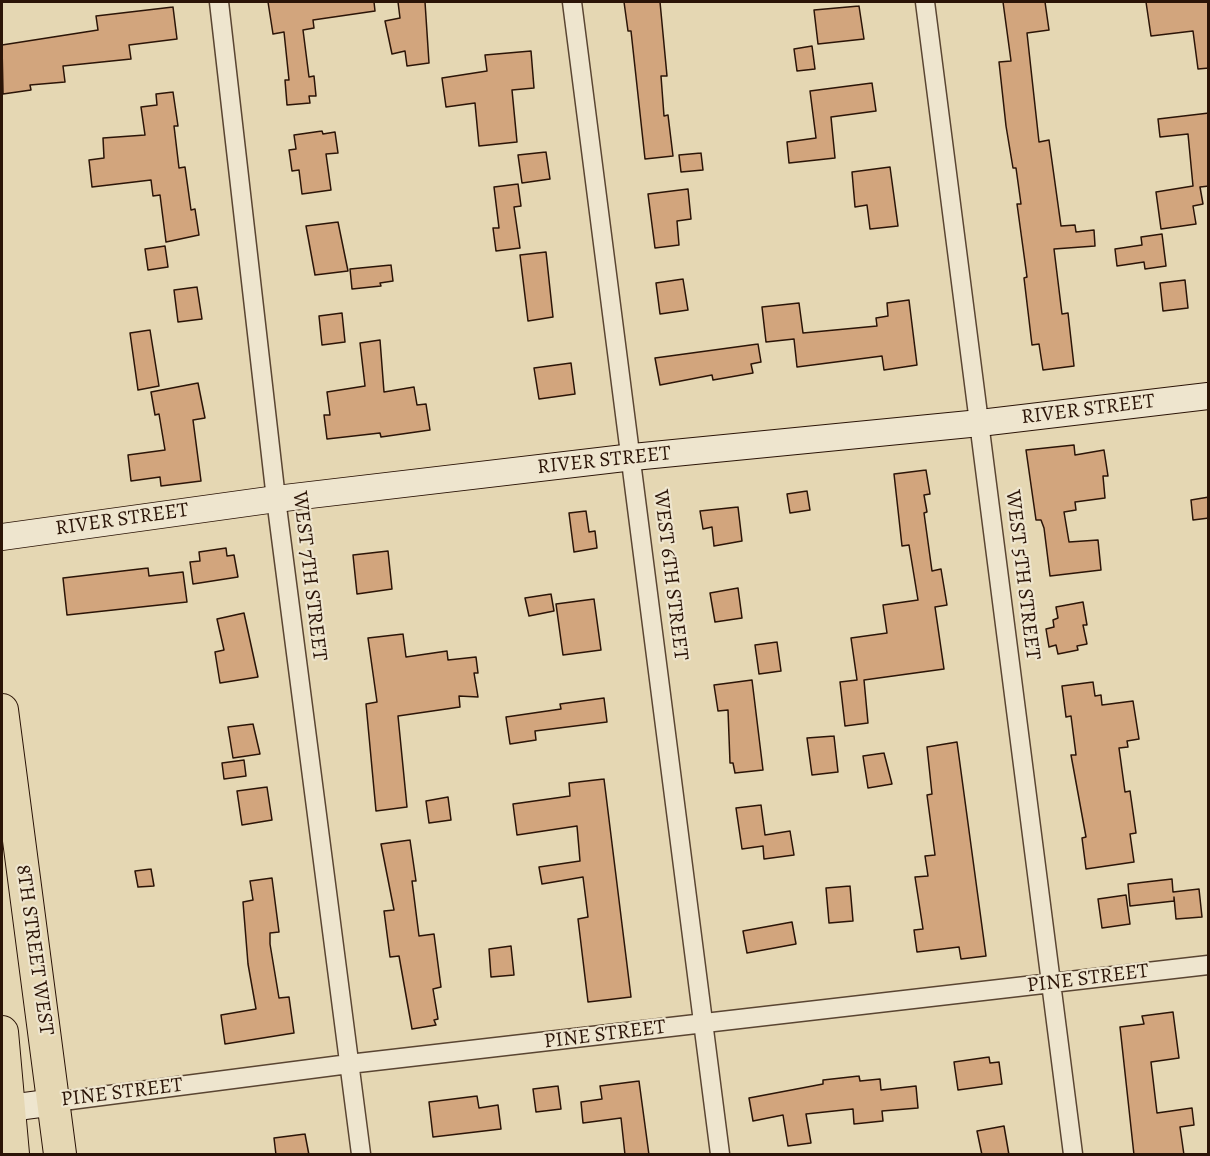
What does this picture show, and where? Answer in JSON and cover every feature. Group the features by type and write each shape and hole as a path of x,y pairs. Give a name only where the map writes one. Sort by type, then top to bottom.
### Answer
{"highway":[{"name":"8TH STREET WEST","path":"2,710 55,1102 60,1155"},
{"name":"8TH STREET WEST","path":"2,1032 6,1108 13,1155"}],"street":[{"name":"WEST 7TH STREET","path":"219,2 276,499 361,1155"},
{"name":"WEST 6TH STREET","path":"572,2 633,457 720,1155"},
{"name":"WEST 5TH STREET","path":"926,2 1072,1155"},
{"name":"RIVER STREET","path":"2,537 276,499 633,457 980,423 1209,396"},
{"name":"PINE STREET","path":"6,1108 349,1065 1209,965"}],"building":[{"path":"268,2 374,2 375,11 313,20 314,28 303,30 309,77 314,76 316,96 309,96 310,103 287,105 285,80 289,80 284,32 273,34"},
{"path":"398,2 425,2 429,63 407,66 405,51 392,54 385,21 400,18"},
{"path":"624,2 660,2 667,76 661,76 664,116 668,115 673,156 645,159 631,31 628,31"},
{"path":"1003,2 1045,2 1049,30 1027,33 1039,142 1049,140 1061,226 1075,225 1076,232 1094,230 1095,246 1054,249 1062,314 1068,313 1074,366 1043,370 1039,344 1032,345 1024,278 1027,277 1017,204 1021,204 1016,168 1013,168 1006,126 999,62 1011,61"},
{"path":"1146,2 1209,2 1209,68 1198,69 1193,31 1151,36"},
{"path":"859,6 864,39 818,44 814,10"},
{"path":"173,7 177,39 129,45 131,59 63,66 65,82 30,85 31,90 3,94 2,45 98,30 96,16"},
{"path":"812,46 815,69 797,71 794,49"},
{"path":"531,51 534,88 512,90 517,142 479,146 475,103 446,107 442,78 487,71 485,55"},
{"path":"872,83 876,111 831,117 835,158 789,163 787,142 816,138 810,91"},
{"path":"173,92 178,126 174,126 179,168 185,167 191,210 195,209 199,235 166,242 160,195 153,196 151,180 92,187 89,160 104,158 103,138 145,135 141,107 157,105 156,94"},
{"path":"1209,113 1209,186 1200,187 1203,204 1193,206 1196,224 1161,229 1156,192 1193,186 1188,134 1160,137 1158,119"},
{"path":"322,131 323,134 335,132 338,153 326,154 331,190 302,194 299,170 292,171 289,150 296,149 294,135"},
{"path":"546,152 550,179 522,183 518,155"},
{"path":"701,153 703,170 681,172 679,155"},
{"path":"890,167 898,226 870,229 867,205 855,207 852,172"},
{"path":"518,184 521,206 514,207 520,248 496,251 493,228 499,228 494,187"},
{"path":"688,189 691,219 677,221 679,245 655,248 648,194"},
{"path":"338,222 348,271 315,275 306,226"},
{"path":"1162,234 1166,266 1145,269 1144,262 1117,266 1115,249 1142,245 1141,237"},
{"path":"165,246 168,267 148,270 145,249"},
{"path":"546,252 553,317 528,321 520,255"},
{"path":"391,265 393,281 380,283 381,286 352,289 350,269"},
{"path":"683,279 688,310 660,314 656,283"},
{"path":"1185,280 1188,308 1163,311 1160,283"},
{"path":"197,287 202,319 178,322 174,290"},
{"path":"909,300 917,365 884,370 882,356 797,367 794,339 766,342 762,307 799,303 803,333 877,326 876,318 888,316 887,303"},
{"path":"342,313 345,342 322,345 319,316"},
{"path":"150,330 159,386 138,390 130,333"},
{"path":"380,340 384,392 414,387 417,405 426,404 430,430 381,437 380,433 327,439 324,415 330,415 327,392 365,386 360,343"},
{"path":"758,344 761,362 751,364 753,373 713,380 712,375 660,385 655,358"},
{"path":"571,363 575,394 539,399 534,368"},
{"path":"198,383 205,418 193,420 201,481 161,486 160,477 131,481 128,455 165,450 159,414 155,415 151,392"},
{"path":"1074,445 1075,455 1104,450 1108,476 1103,476 1105,498 1075,502 1076,510 1064,512 1069,542 1098,540 1101,570 1050,576 1044,528 1041,520 1036,520 1026,450"},
{"path":"926,470 930,494 924,495 927,512 924,513 932,571 941,569 947,605 935,607 944,669 864,680 868,723 845,726 840,682 857,680 851,638 887,633 883,605 918,600 909,545 902,546 894,474"},
{"path":"807,491 810,510 790,513 787,494"},
{"path":"1209,497 1209,518 1193,520 1191,500"},
{"path":"738,507 742,541 714,546 712,527 703,529 700,511"},
{"path":"586,511 589,532 595,531 597,548 574,552 569,513"},
{"path":"226,548 227,556 234,555 238,577 193,584 190,562 200,561 199,552"},
{"path":"388,551 392,589 357,594 353,555"},
{"path":"148,568 149,576 183,572 187,602 67,615 63,578"},
{"path":"738,588 742,618 715,622 710,593"},
{"path":"551,594 554,611 529,616 525,598"},
{"path":"594,599 601,650 563,655 556,604"},
{"path":"1083,602 1087,625 1083,625 1087,644 1077,646 1078,650 1058,654 1056,645 1049,647 1046,629 1054,627 1053,620 1058,618 1056,607"},
{"path":"244,613 258,677 220,683 215,652 224,650 217,619"},
{"path":"403,634 406,657 447,651 448,660 476,657 478,673 474,673 478,697 459,696 460,707 398,716 407,807 376,811 366,704 377,702 368,638"},
{"path":"777,642 781,671 759,674 755,645"},
{"path":"752,680 763,770 735,773 733,763 730,763 728,710 718,711 714,685"},
{"path":"1093,682 1095,696 1101,695 1102,705 1133,701 1139,739 1127,741 1128,747 1119,748 1125,792 1130,791 1136,833 1130,834 1134,862 1086,869 1082,838 1086,837 1071,755 1076,755 1071,716 1066,717 1062,686"},
{"path":"604,698 607,722 535,731 536,740 510,744 506,717 561,709 560,704"},
{"path":"253,724 260,754 233,758 228,727"},
{"path":"834,736 838,772 812,775 807,738"},
{"path":"957,742 986,956 961,959 959,947 917,952 914,930 923,929 915,877 928,876 925,856 935,855 927,795 932,794 927,747"},
{"path":"884,753 892,784 868,788 863,756"},
{"path":"244,760 246,776 224,779 222,763"},
{"path":"604,779 631,997 588,1002 578,919 588,917 583,877 542,884 539,867 580,861 577,826 517,835 513,804 570,796 569,783"},
{"path":"267,787 272,820 242,825 237,791"},
{"path":"448,797 451,820 429,823 426,801"},
{"path":"761,805 765,835 790,831 794,855 764,859 763,846 742,849 736,808"},
{"path":"410,840 416,881 412,881 419,936 434,934 441,987 433,989 438,1019 434,1020 436,1025 412,1029 399,956 390,957 384,911 394,910 381,844"},
{"path":"151,869 154,886 138,887 135,871"},
{"path":"272,878 279,932 270,933 270,944 279,998 289,997 294,1033 225,1044 221,1015 256,1009 248,964 243,902 253,900 250,881"},
{"path":"1172,879 1173,892 1199,889 1202,917 1176,919 1174,897 1174,901 1130,906 1128,884"},
{"path":"850,886 853,921 829,923 826,888"},
{"path":"1126,895 1130,924 1102,928 1098,899"},
{"path":"792,922 796,944 747,953 743,931"},
{"path":"511,946 514,975 491,977 489,949"},
{"path":"1173,1012 1179,1058 1151,1062 1157,1113 1192,1108 1194,1125 1180,1127 1184,1155 1134,1155 1120,1027 1144,1024 1142,1016"},
{"path":"989,1057 990,1063 999,1062 1002,1084 958,1090 954,1062"},
{"path":"859,1076 860,1081 880,1079 881,1090 916,1086 918,1108 882,1111 883,1121 854,1124 853,1109 806,1114 811,1143 788,1146 783,1115 753,1121 749,1098 823,1084 823,1080"},
{"path":"639,1081 649,1155 625,1155 621,1118 583,1123 581,1102 602,1099 600,1086"},
{"path":"558,1086 561,1109 536,1112 533,1089"},
{"path":"477,1096 479,1108 498,1105 501,1129 433,1137 429,1102"},
{"path":"1004,1126 1009,1155 982,1155 977,1131"},
{"path":"305,1134 309,1155 276,1155 274,1138"}]}
